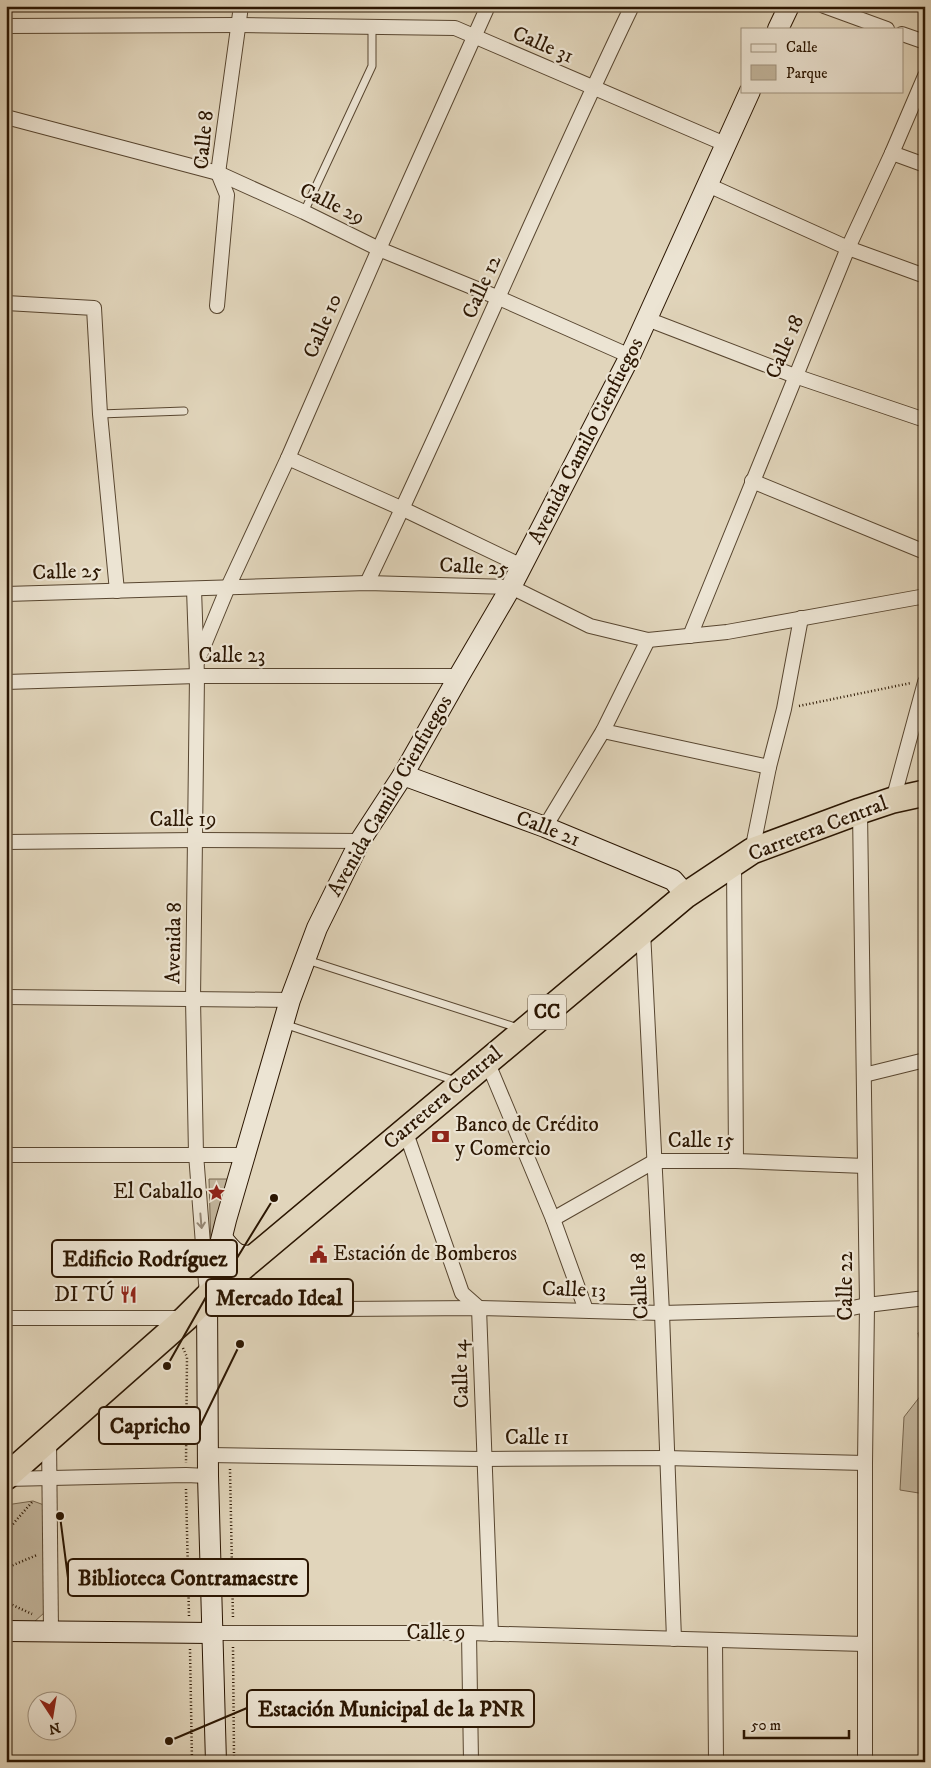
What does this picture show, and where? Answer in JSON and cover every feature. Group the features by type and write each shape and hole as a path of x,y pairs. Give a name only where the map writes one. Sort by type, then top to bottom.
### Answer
{"highway":[{"name":"Carretera Central","path":"6,1478 186,1318 207,1297 686,895 743,857 860,811 893,800 925,793"}],"main road":[{"path":"778,28 789,6"},
{"name":"Avenida Camilo Cienfuegos","path":"216,1762 208,1476 207,1297 244,1155 282,1024 304,959 360,841 403,774 522,566 648,319 750,92"},
{"name":"Calle 21","path":"403,774 546,827 673,880 686,895"},
{"path":"222,1238 235,1253 242,1257 257,1255"},
{"name":"Calle 9","path":"6,1631 51,1627 212,1633"}],"street":[{"name":"Calle 8","path":"217,306 227,195 218,173 242,6"},
{"name":"Calle 10","path":"197,669 228,587 288,458 488,6"},
{"name":"Calle 12","path":"367,583 403,509 499,298 592,88 632,6"},
{"path":"824,6 884,28"},
{"name":"Calle 31","path":"6,26 239,25 455,28 725,144"},
{"path":"904,35 925,42"},
{"name":"Calle 18","path":"690,636 848,248 925,76"},
{"name":"Calle 29","path":"6,117 218,173 379,249 499,298 630,356"},
{"path":"892,152 925,165"},
{"path":"708,185 848,248 925,276"},
{"path":"6,303 94,308 100,414 116,590"},
{"path":"648,319 795,376 925,420"},
{"path":"288,458 403,509 522,566"},
{"path":"752,481 925,552"},
{"name":"Calle 25","path":"6,594 367,583 511,587 590,626 648,640 727,632 920,597 925,600"},
{"name":"Avenida 8","path":"194,589 197,669 193,999 196,1154 207,1297"},
{"path":"736,1161 743,857 784,709 801,618"},
{"path":"546,827 603,731 648,640"},
{"name":"Calle 23","path":"6,682 197,669 459,676"},
{"path":"893,800 920,682"},
{"path":"603,731 769,767"},
{"name":"Calle 22","path":"860,811 867,1305 865,1762"},
{"name":"Calle 19","path":"6,842 360,841"},
{"name":"Calle 18","path":"643,931 662,1313 674,1639"},
{"path":"6,997 290,1000"},
{"path":"864,1075 925,1060"},
{"path":"487,1061 553,1219 586,1310"},
{"path":"405,1130 462,1293 479,1308"},
{"path":"6,1155 244,1155"},
{"name":"Calle 15","path":"553,1219 655,1161 736,1161 865,1166"},
{"name":"Calle 13","path":"341,1309 479,1308 662,1313 852,1308 925,1298"},
{"name":"Calle 14","path":"479,1308 490,1634"},
{"path":"6,1318 186,1318"},
{"path":"49,1439 51,1627"},
{"name":"Calle 11","path":"209,1455 666,1458 865,1463"},
{"path":"6,1478 208,1476"},
{"name":"Calle 9","path":"212,1633 469,1633 865,1644"},
{"path":"469,1633 471,1762"},
{"path":"715,1640 716,1762"}],"lane":[{"path":"304,212 372,66 372,27"},
{"path":"100,414 184,410"},
{"path":"304,959 526,1031"},
{"path":"282,1024 462,1082"}],"path":[{"path":"784,709 920,682"},
{"path":"183,1348 187,1356 186,1475 192,1762"},
{"path":"230,1455 234,1762"},
{"path":"6,1532 33,1501"},
{"path":"6,1568 50,1550"},
{"path":"6,1602 51,1627"}],"green space":[{"path":"209,1179 229,1179 211,1249"},
{"path":"925,1331 925,1359 918,1333"},
{"path":"925,1390 925,1494 900,1490 904,1417"},
{"path":"33,1501 44,1505 45,1612 33,1623 6,1623 6,1505"}],"place":[{"name":"Banco de Crédito y Comercio","path":"441,1137"},
{"name":"El Caballo","path":"217,1192"},
{"name":"Edificio Rodríguez","path":"274,1198"},
{"name":"Estación de Bomberos","path":"319,1254"},
{"name":"DI TÚ","path":"129,1295"},
{"name":"Capricho","path":"240,1344"},
{"name":"Mercado Ideal","path":"167,1366"},
{"name":"Biblioteca Contramaestre","path":"60,1516"},
{"name":"Estación Municipal de la PNR","path":"169,1741"}]}
